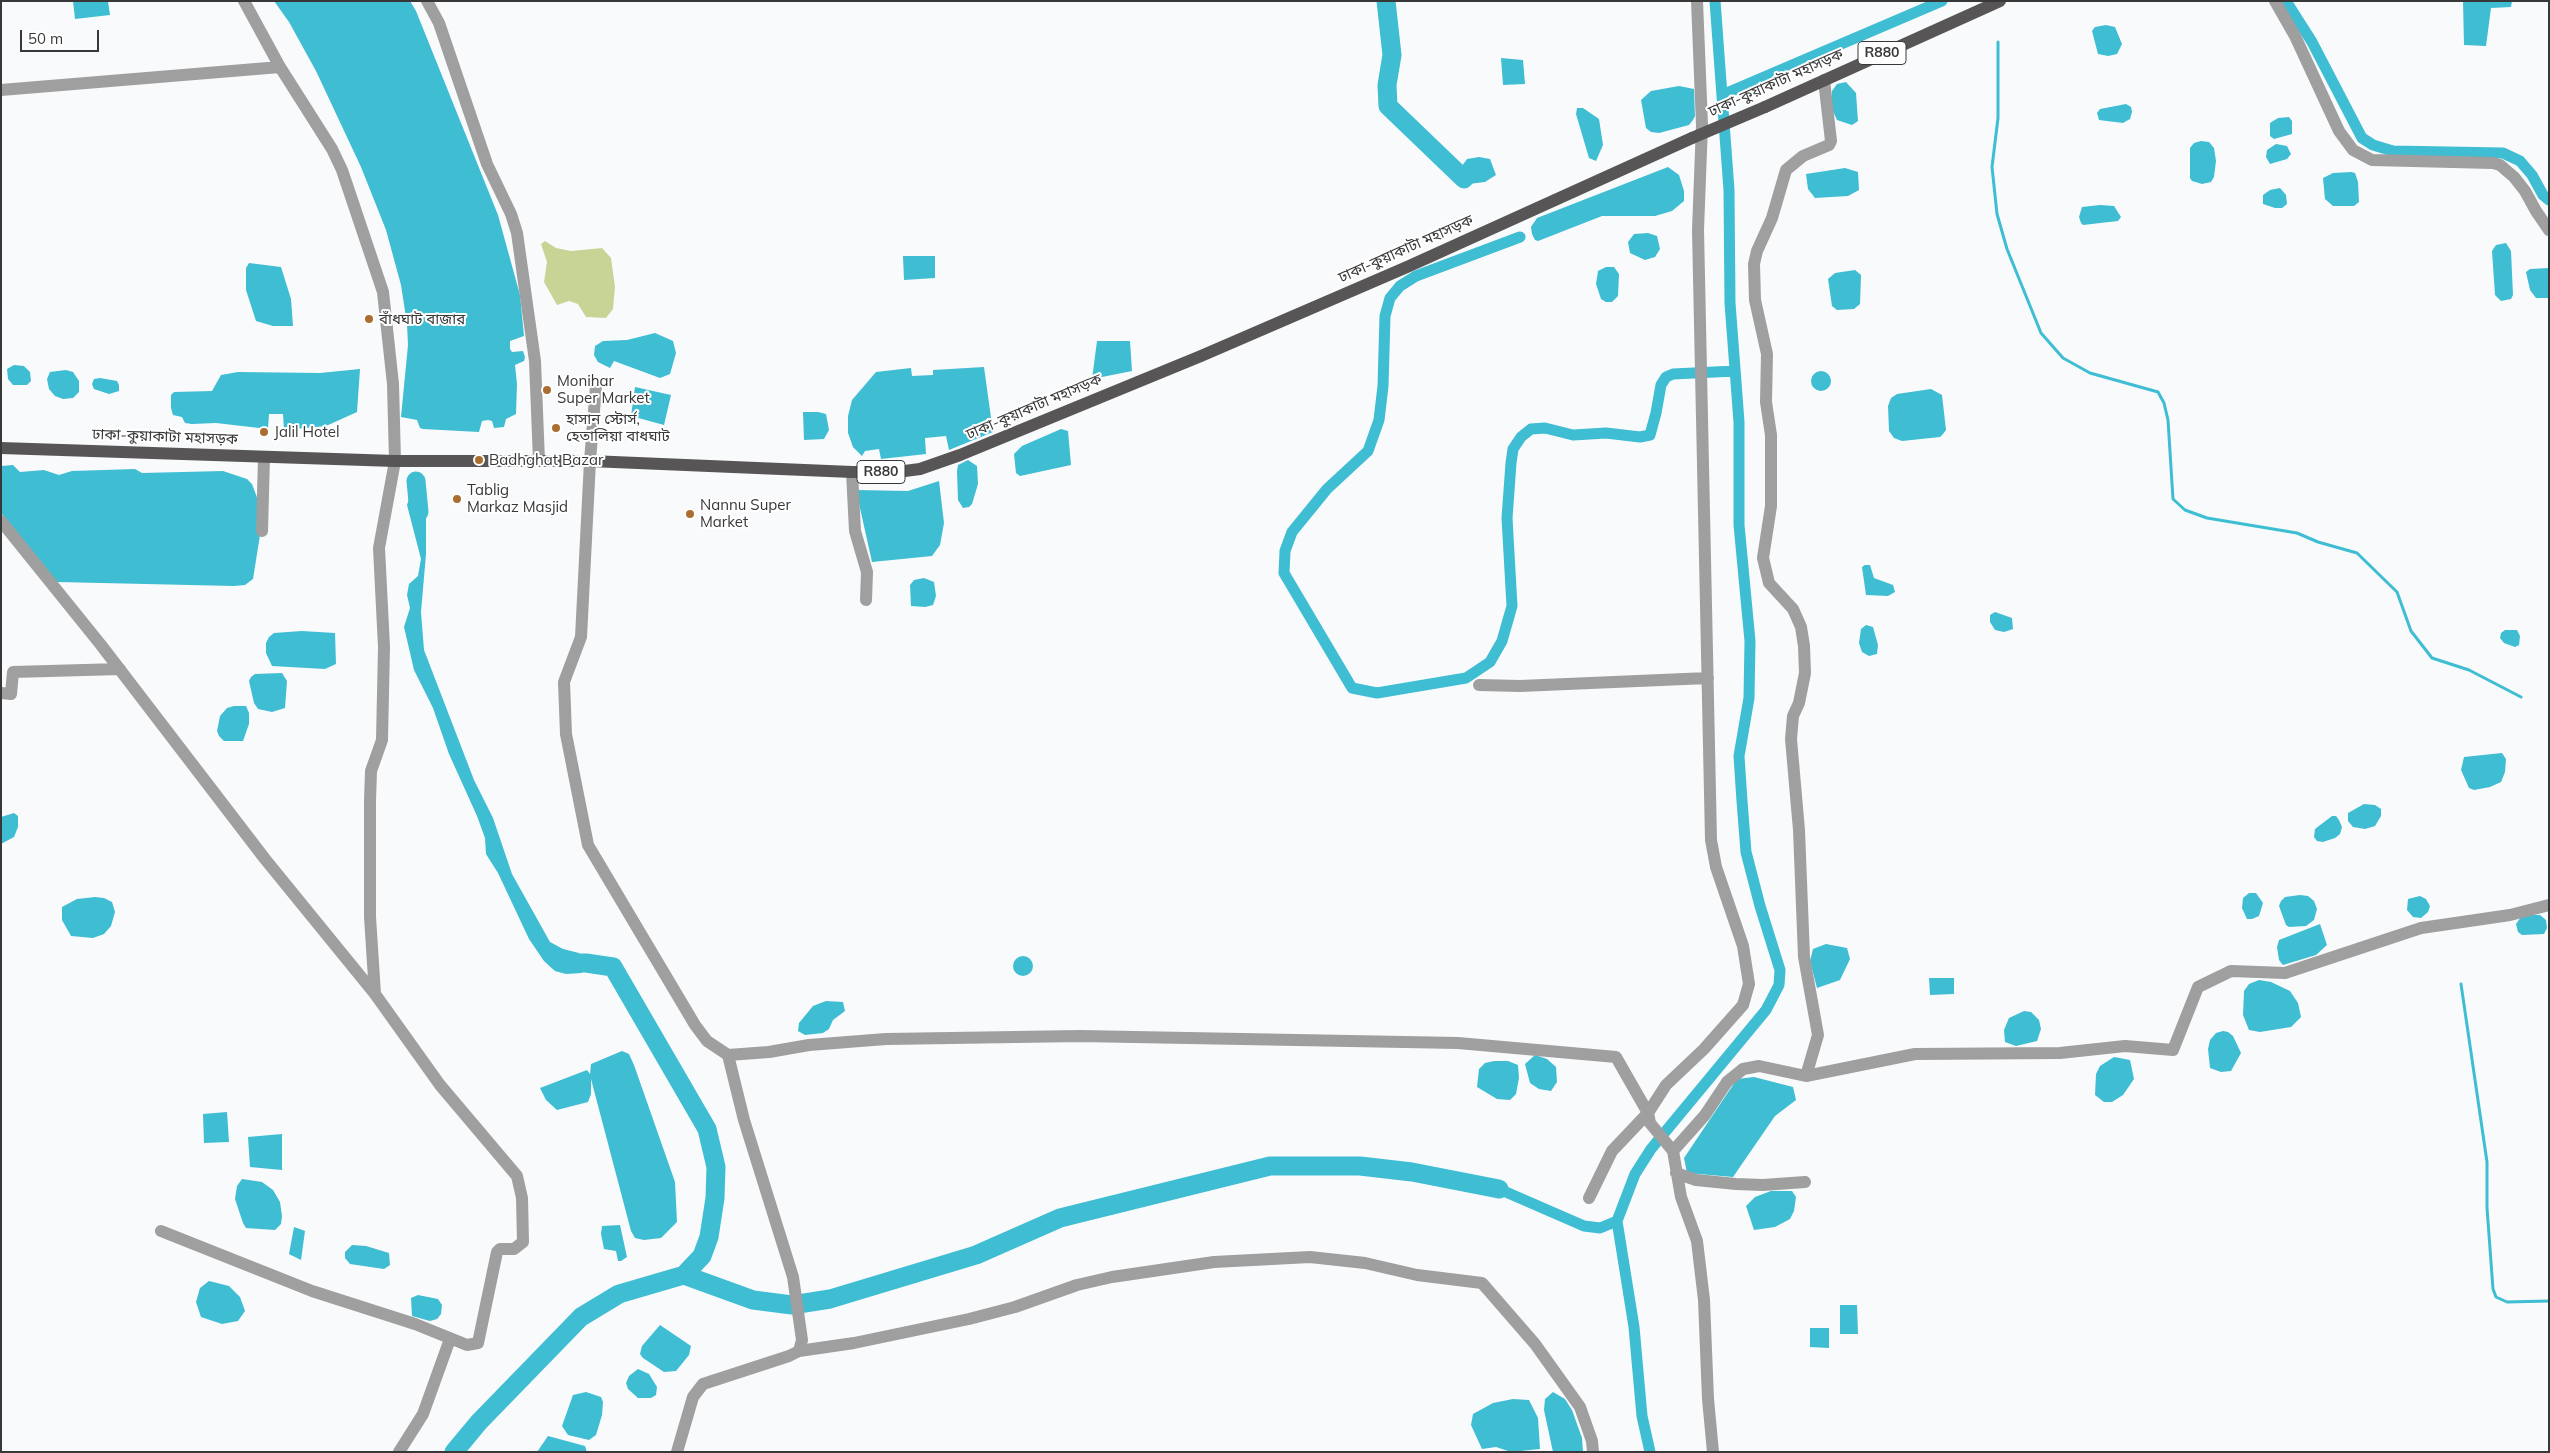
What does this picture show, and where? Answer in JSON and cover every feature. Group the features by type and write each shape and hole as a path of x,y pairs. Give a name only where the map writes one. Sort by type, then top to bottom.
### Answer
{"main road":[{"name":"ঢাকা-কুয়াকাটা মহাসড়ক","path":"1,448 394,460 590,461 852,472 897,472 940,464 1201,356 1407,267 2000,1"}],"street":[{"path":"244,1 280,67 332,148 342,170 383,292 393,384 394,460 380,548 384,647 382,740 371,771 370,917 375,994"},
{"path":"427,1 439,23 487,164 511,214 517,233 535,362 539,461"},
{"path":"1589,1198 1612,1151 1649,1118 1666,1085 1704,1049 1743,1005 1749,984 1743,946 1716,868 1711,840 1698,230 1702,125 1697,1"},
{"path":"2275,1 2295,36 2338,131 2353,150 2372,160 2493,162 2500,165 2514,177 2549,230"},
{"path":"1,90 280,67"},
{"path":"1806,1076 1818,1034 1804,957 1799,830 1791,739 1793,716 1799,703 1805,673 1804,646 1801,627 1793,609 1769,583 1763,558 1771,506 1771,435 1766,402 1767,354 1755,300 1754,264 1786,170 1803,156 1829,145 1831,141 1824,80"},
{"path":"596,386 590,461 581,638 564,682 566,734 588,845 695,1025 707,1041 728,1055 769,1052 808,1044 950,1037 1080,1036 1458,1043 1616,1057 1649,1118 1673,1151 1681,1197 1697,1241 1704,1300 1708,1399 1713,1452"},
{"path":"262,531 264,457"},
{"path":"852,472 855,531 867,572 866,600"},
{"path":"1,521 120,669 265,859 375,994 440,1085 517,1176 520,1184 522,1242 514,1249 500,1249 495,1257 478,1343 467,1345 415,1324 312,1292 161,1231"},
{"path":"1,693 11,694 13,672 120,669"},
{"path":"1479,685 1520,686 1708,678"},
{"path":"1673,1151 1705,1115 1727,1082 1743,1069 1759,1066 1806,1076 1915,1054 2060,1053 2126,1046 2174,1050 2198,987 2231,971 2285,973 2421,928 2510,915 2549,905"},
{"path":"728,1055 744,1120 793,1277 802,1340 799,1351"},
{"path":"1676,1173 1696,1180 1736,1184 1763,1185 1805,1182"},
{"path":"677,1452 693,1397 703,1384 799,1351 854,1343 969,1319 1077,1285 1112,1277 1214,1262 1310,1257 1365,1263 1417,1275 1482,1283 1536,1344 1580,1407 1592,1441 1593,1452"},
{"path":"399,1452 422,1414 450,1339"}],"green space":[{"path":"545,241 556,248 571,251 602,248 611,258 615,287 613,309 606,318 586,317 578,304 569,301 557,305 544,282 547,262 541,244"}],"water":[{"path":"73,1 108,1 110,15 75,19"},
{"path":"274,1 410,1 416,11 498,215 520,295 524,336 510,341 510,349 512,352 523,351 525,357 524,361 515,365 517,384 516,414 506,419 504,427 494,428 492,421 488,420 482,421 479,432 423,429 420,428 417,420 401,417 408,345 407,324 401,285 386,230 361,167 316,71 289,22"},
{"path":"2463,1 2512,1 2511,7 2491,8 2486,46 2464,45"},
{"path":"2106,25 2115,27 2122,44 2117,54 2108,56 2098,54 2092,31 2095,27"},
{"path":"1501,58 1523,60 1525,84 1503,85"},
{"path":"1846,82 1856,93 1858,121 1852,125 1837,120 1832,109 1832,91 1837,84"},
{"path":"1679,86 1694,89 1695,116 1693,120 1689,125 1659,133 1651,132 1646,128 1641,100 1651,91"},
{"path":"2126,104 2131,107 2130,119 2123,123 2099,120 2097,113 2100,109"},
{"path":"1577,108 1583,108 1599,119 1603,145 1596,161 1589,158 1576,114"},
{"path":"2289,117 2292,121 2292,134 2274,139 2270,136 2270,123 2278,118"},
{"path":"2201,141 2209,142 2214,148 2216,161 2214,177 2211,182 2202,184 2192,181 2190,178 2190,148 2194,143"},
{"path":"2276,144 2287,146 2291,154 2287,159 2270,164 2266,157 2267,150"},
{"path":"1479,157 1490,159 1496,175 1485,182 1469,184 1463,176 1462,166 1467,159"},
{"path":"1668,167 1679,175 1684,191 1684,201 1672,211 1655,216 1602,216 1538,241 1535,240 1531,227 1537,218"},
{"path":"1845,168 1858,172 1859,190 1848,196 1815,198 1808,189 1806,174"},
{"path":"2333,173 2355,173 2358,182 2359,202 2354,206 2333,206 2325,199 2323,178"},
{"path":"2280,188 2286,195 2287,204 2282,208 2275,208 2263,204 2263,195 2270,190"},
{"path":"2114,206 2121,217 2118,221 2083,225 2079,217 2082,207"},
{"path":"1648,233 1657,236 1660,249 1655,257 1645,260 1630,253 1628,242 1634,234"},
{"path":"2506,243 2511,251 2513,295 2511,299 2501,301 2495,295 2492,251 2496,245"},
{"path":"903,256 935,256 935,278 904,280"},
{"path":"249,263 281,267 291,299 293,326 273,326 256,321 246,290 246,268"},
{"path":"1606,267 1614,267 1619,274 1618,296 1612,302 1606,302 1601,299 1596,284 1598,271"},
{"path":"2549,268 2549,298 2536,298 2530,290 2526,272 2530,269"},
{"path":"1855,270 1861,275 1860,304 1854,309 1837,310 1832,306 1828,279 1835,273"},
{"path":"655,333 673,341 676,353 670,374 660,378 614,361 610,368 598,362 594,355 595,346 603,341 627,340"},
{"path":"1097,341 1130,341 1132,371 1092,379"},
{"path":"14,365 24,366 30,372 31,381 27,385 13,385 8,379 7,369"},
{"path":"984,367 993,432 949,450 946,436 925,438 926,454 881,459 879,449 865,451 862,456 853,447 848,433 848,416 852,400 876,372 911,368 912,376 933,375 933,370"},
{"path":"360,369 357,412 326,426 284,430 283,414 269,414 268,429 216,423 192,424 185,423 182,417 173,415 171,408 171,395 174,392 212,391 221,375 238,372 320,373"},
{"path":"66,370 73,372 79,381 79,392 73,398 63,399 55,396 49,389 47,379 50,372"},
{"path":"1817,371 1825,371 1831,377 1831,385 1825,391 1817,391 1811,385 1811,377"},
{"path":"100,378 117,381 119,391 109,394 94,389 92,384 94,379"},
{"path":"635,387 671,395 664,425 631,416"},
{"path":"1931,389 1942,395 1946,430 1943,434 1940,437 1902,441 1894,438 1889,431 1888,406 1891,398 1897,394"},
{"path":"803,412 826,414 829,430 824,439 804,440"},
{"path":"1061,429 1068,431 1071,465 1020,476 1016,473 1014,454 1022,446"},
{"path":"968,460 977,466 978,484 972,504 969,507 963,508 958,500 957,471 958,465"},
{"path":"13,465 20,472 44,470 59,475 72,471 135,469 142,473 223,471 247,479 252,484 258,500 260,535 253,579 245,585 234,586 57,582 1,513 1,466"},
{"path":"939,481 944,523 940,545 932,556 872,562 856,490 908,491"},
{"path":"415,486 419,487 419,494 425,503 426,517 426,554 421,612 424,650 474,780 493,818 512,874 550,942 563,949 579,953 582,973 566,974 555,971 544,961 529,939 498,873 486,854 485,838 477,816 449,754 433,708 414,670 404,627 410,608 407,595 409,584 418,576 421,559 407,505 409,499 414,494"},
{"path":"1870,565 1874,578 1893,585 1895,592 1888,596 1866,595 1862,567"},
{"path":"924,578 934,582 936,596 933,605 925,607 911,606 910,585 914,580"},
{"path":"1995,612 2012,618 2013,629 2004,632 1995,630 1990,622 1990,615"},
{"path":"1866,625 1873,627 1878,645 1877,654 1869,656 1862,652 1859,643 1861,629"},
{"path":"2505,630 2517,630 2520,636 2519,645 2515,647 2504,643 2500,638 2501,633"},
{"path":"302,631 335,633 336,664 325,669 272,666 266,653 266,643 269,637 274,633"},
{"path":"282,673 287,681 285,708 272,712 258,709 254,703 249,681 251,677 255,674"},
{"path":"246,706 249,713 249,724 243,741 224,741 217,731 220,716 227,708"},
{"path":"2502,753 2506,759 2505,772 2501,782 2490,787 2474,790 2469,788 2461,770 2464,757"},
{"path":"2364,804 2375,805 2381,809 2381,816 2375,826 2365,829 2353,827 2348,821 2348,813"},
{"path":"14,813 18,816 18,827 14,837 1,844 1,817"},
{"path":"2332,816 2336,816 2339,820 2342,827 2340,834 2323,842 2317,841 2314,837 2315,829"},
{"path":"2249,893 2256,893 2263,903 2259,916 2252,919 2247,919 2242,908 2243,898"},
{"path":"2308,896 2314,901 2317,909 2314,920 2306,926 2289,927 2286,925 2279,906 2285,897"},
{"path":"2420,896 2426,899 2430,906 2428,912 2421,918 2413,917 2407,910 2408,899"},
{"path":"104,898 112,902 115,912 111,926 104,934 93,938 71,936 62,920 62,907 77,899"},
{"path":"2540,915 2546,920 2547,928 2544,934 2522,935 2518,932 2516,924 2521,917"},
{"path":"2320,924 2327,945 2316,955 2283,965 2279,960 2277,947 2279,940"},
{"path":"1826,944 1847,948 1850,959 1840,980 1817,988 1810,961 1813,949"},
{"path":"1023,956 1030,959 1033,966 1030,973 1023,976 1016,973 1013,966 1016,959"},
{"path":"1929,978 1954,978 1954,994 1930,995"},
{"path":"2259,980 2271,982 2290,991 2298,1003 2301,1017 2291,1027 2260,1032 2249,1030 2243,1015 2244,991 2249,984"},
{"path":"826,1001 843,1002 845,1011 833,1020 829,1029 823,1033 805,1035 798,1031 799,1023 813,1006"},
{"path":"2024,1011 2031,1012 2039,1020 2041,1029 2037,1041 2016,1046 2005,1042 2004,1030 2009,1018"},
{"path":"2223,1031 2233,1036 2241,1053 2231,1071 2221,1072 2210,1068 2208,1049 2210,1040 2216,1033"},
{"path":"622,1051 629,1054 634,1065 675,1182 677,1222 661,1238 644,1240 635,1238 631,1231 591,1079 591,1094 588,1102 557,1110 546,1100 540,1088 587,1070 590,1074 591,1064"},
{"path":"1535,1055 1547,1059 1556,1067 1557,1082 1551,1091 1539,1089 1530,1083 1525,1064"},
{"path":"2114,1057 2130,1060 2134,1079 2123,1095 2112,1102 2104,1102 2095,1095 2096,1074 2100,1066"},
{"path":"1508,1061 1518,1065 1519,1078 1516,1094 1510,1100 1497,1099 1477,1087 1479,1069 1485,1063"},
{"path":"1754,1077 1793,1087 1796,1100 1775,1116 1733,1177 1687,1173 1684,1158 1737,1079"},
{"path":"227,1112 229,1142 204,1143 203,1114"},
{"path":"282,1134 282,1170 250,1167 248,1137"},
{"path":"242,1179 262,1182 273,1190 280,1202 282,1216 281,1224 275,1230 246,1228 235,1199 237,1186"},
{"path":"1771,1191 1792,1191 1796,1197 1794,1211 1790,1219 1775,1227 1754,1230 1746,1206 1755,1197"},
{"path":"620,1225 627,1257 618,1261 616,1251 604,1249 601,1234 602,1226"},
{"path":"294,1227 305,1231 301,1260 289,1254"},
{"path":"352,1245 366,1246 389,1253 390,1265 384,1269 350,1264 345,1258 345,1252"},
{"path":"209,1281 229,1286 240,1297 245,1311 238,1321 222,1324 201,1317 196,1302 200,1288"},
{"path":"418,1295 438,1299 442,1305 441,1314 437,1319 430,1321 412,1316 411,1298"},
{"path":"1840,1305 1857,1305 1858,1334 1840,1334"},
{"path":"660,1325 691,1346 689,1355 676,1371 664,1372 640,1354 642,1346"},
{"path":"1810,1328 1829,1328 1829,1348 1810,1347"},
{"path":"638,1369 649,1374 657,1387 656,1395 651,1398 638,1398 628,1389 626,1383 629,1376"},
{"path":"586,1392 601,1397 603,1402 602,1415 596,1435 589,1440 568,1435 562,1426 573,1395"},
{"path":"1553,1392 1565,1399 1572,1410 1582,1438 1583,1452 1553,1452 1544,1410 1545,1399"},
{"path":"1513,1399 1529,1400 1538,1418 1540,1449 1511,1452 1496,1447 1482,1449 1471,1425 1473,1414 1493,1403"},
{"path":"548,1436 585,1446 587,1452 537,1452"}],"waterway":[{"path":"1386,1 1392,55 1387,85 1388,106 1464,179"},
{"path":"1499,1189 1584,1226 1600,1228 1617,1221 1635,1174 1651,1149 1766,1010 1779,985 1780,970 1746,852 1739,756 1749,698 1750,641 1739,525 1739,422 1730,303 1729,190 1715,1"},
{"path":"1722,95 1942,1"},
{"path":"2286,1 2312,42 2362,138 2373,145 2393,151 2503,153 2520,161 2532,175 2543,195 2549,200"},
{"path":"1998,42 1998,118 1992,167 1997,214 2007,249 2041,333 2063,358 2090,373 2158,392 2164,403 2168,420 2173,499 2185,510 2207,518 2297,533 2318,542 2357,553 2397,592 2411,631 2432,658 2469,670 2521,697"},
{"path":"1520,237 1416,276 1400,286 1390,298 1385,316 1383,386 1379,420 1368,451 1327,489 1292,532 1285,551 1284,573 1352,688 1377,693 1466,678 1490,662 1502,641 1512,606 1507,518 1513,449 1521,437 1531,429 1545,428 1573,435 1606,433 1640,437 1650,435 1661,385 1666,377 1673,374 1735,371"},
{"path":"416,481 419,512"},
{"path":"556,959 566,963 586,963 613,967 707,1129 716,1167 715,1198 709,1237 702,1256 684,1275"},
{"path":"2461,984 2487,1162 2487,1208 2493,1289 2496,1297 2507,1302 2549,1301"},
{"path":"454,1452 479,1422 581,1317 619,1294 684,1275 753,1300 792,1305 830,1299 976,1255 1060,1218 1270,1166 1360,1166 1412,1172 1499,1189"},
{"path":"1617,1221 1634,1327 1642,1416 1650,1452"}],"place":[{"name":"বাঁধঘাট বাজার","path":"369,319"},
{"name":"Monihar Super Market","path":"547,390"},
{"name":"হাসান স্টোর্স, হেতালিয়া বাধঘাট","path":"556,428"},
{"name":"Jalil Hotel","path":"264,432"},
{"name":"Badhghat Bazar","path":"479,460"},
{"name":"Tablig Markaz Masjid","path":"457,499"},
{"name":"Nannu Super Market","path":"690,514"}]}
